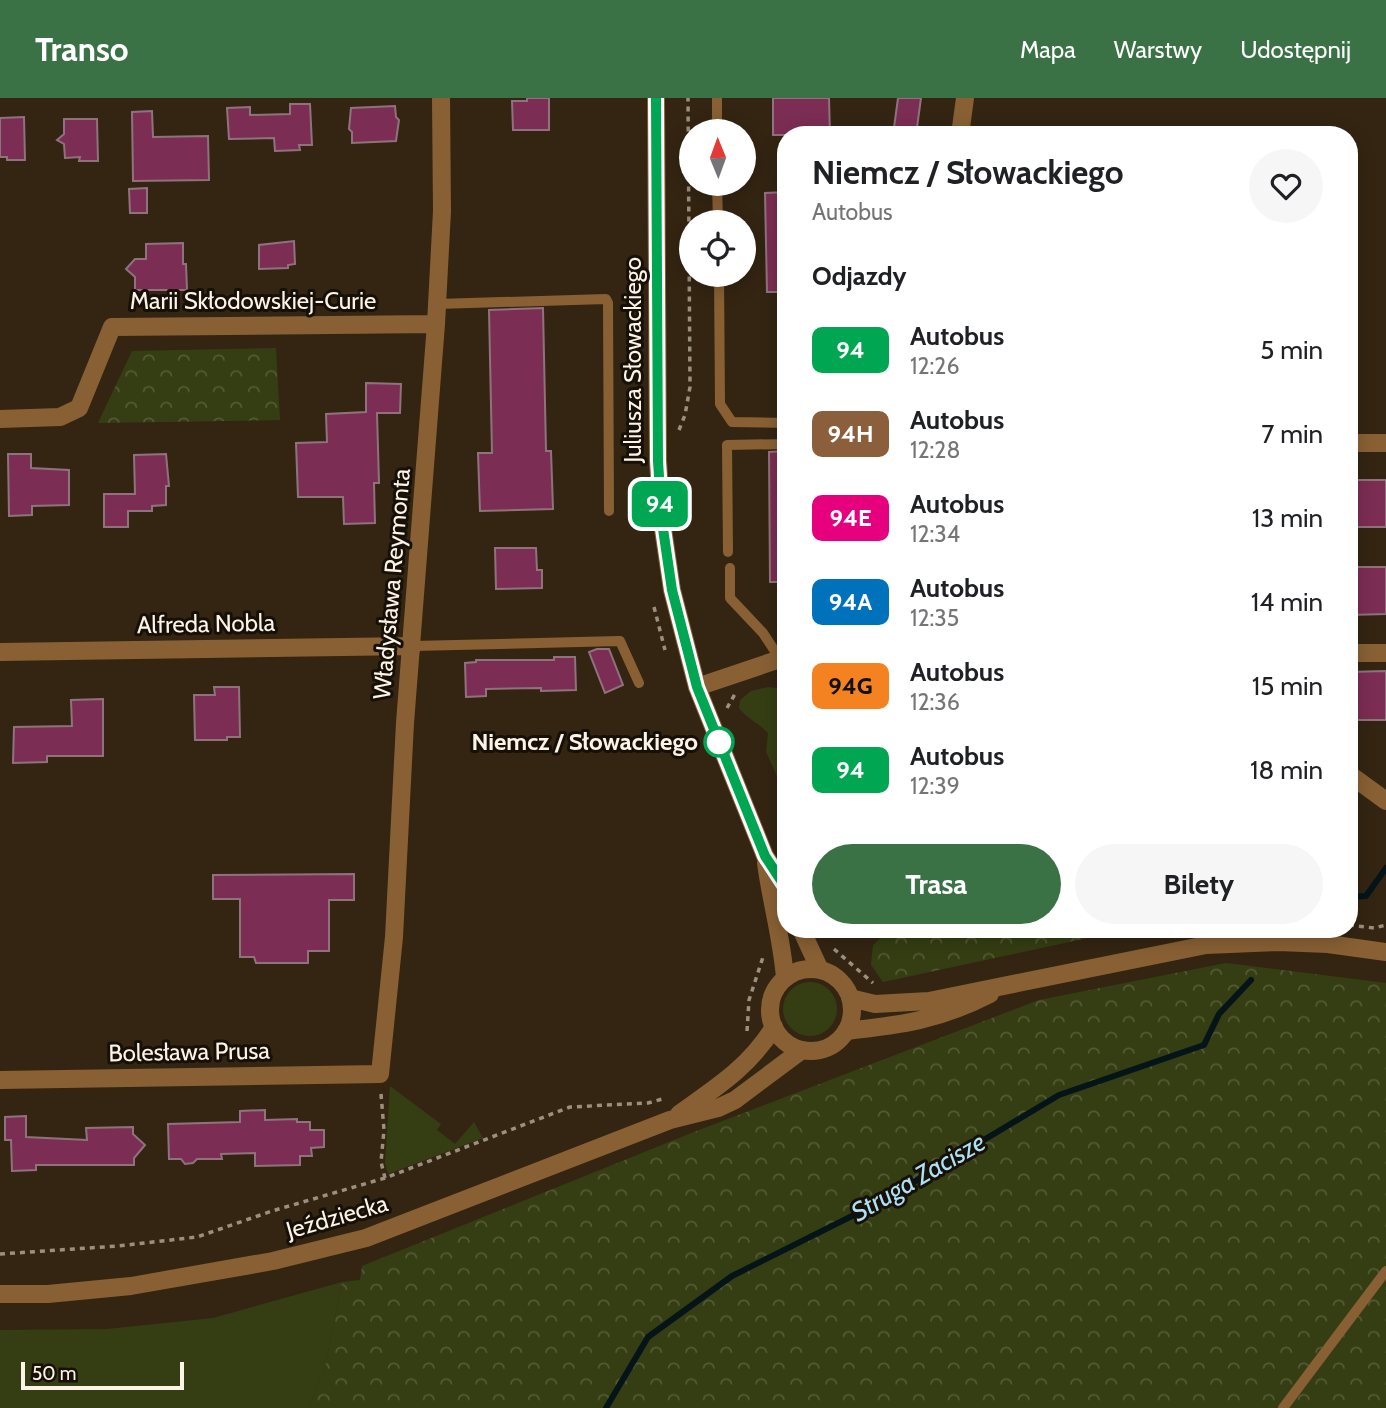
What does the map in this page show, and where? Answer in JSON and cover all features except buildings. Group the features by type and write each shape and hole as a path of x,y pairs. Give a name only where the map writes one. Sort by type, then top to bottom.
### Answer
{"street":[{"name":"Władysława Reymonta","path":"380,1074 394,937 405,723 436,324 442,211 440,98"},
{"name":"Juliusza Słowackiego","path":"656,98 658,461 662,522 672,590 697,687 765,856 777,874"},
{"path":"961,126 965,98"},
{"name":"Marii Skłodowskiej-Curie","path":"0,419 60,417 79,408 112,327 436,324"},
{"path":"1358,443 1386,443"},
{"name":"Alfreda Nobla","path":"0,652 413,646"},
{"path":"1358,653 1386,653"},
{"path":"697,687 777,660"},
{"path":"1358,779 1383,792"},
{"name":"Juliusza Słowackiego","path":"765,856 777,929"},
{"name":"Juliusza Słowackiego","path":"778,938 785,978"},
{"path":"806,938 820,970"},
{"path":"850,999 862,1003 899,1004 929,1001 1206,945 1278,942 1328,944 1386,952"},
{"path":"807,969 820,970 833,975 843,985 850,999 851,1017 846,1031 829,1046 814,1050 802,1049 787,1043 774,1027 770,1015 771,1000 776,988 785,978 807,969"},
{"path":"846,1031 919,1022 959,1010 1003,988"},
{"name":"Jeździecka","path":"670,1120 744,1066 774,1027"},
{"name":"Jeździecka","path":"0,1294 48,1294 131,1286 273,1261 366,1238 670,1120 718,1108 735,1100 802,1049"},
{"name":"Bolesława Prusa","path":"0,1080 380,1074"}],"lane":[{"path":"717,98 717,119"},
{"path":"719,287 720,404 732,422 777,423"},
{"path":"437,303 606,299 609,511"},
{"path":"728,552 727,445 777,444"},
{"path":"730,568 730,598 777,650"},
{"path":"413,646 620,641 639,683"},
{"path":"1283,1408 1386,1272"}],"path":[{"path":"678,441 690,387 688,98"},
{"path":"728,717 727,706 736,694 733,676"},
{"path":"1358,926 1374,928 1386,925"},
{"path":"828,944 854,965 864,978 882,988"},
{"path":"747,1036 749,1000 765,951"},
{"path":"380,1074 384,1130 381,1161 385,1178"},
{"path":"0,1254 118,1246 197,1237 385,1178 570,1107 648,1103 674,1094"}],"green space":[{"path":"276,348 280,420 98,423 132,351"},
{"path":"777,688 777,776 766,752 768,733 739,708 740,700 751,691"},
{"path":"881,938 1088,938 883,982 871,965 873,945"},
{"path":"1226,963 1386,983 1386,1408 309,1408 325,1367 342,1282 360,1280 362,1266 699,1130 1039,1000"},
{"path":"810,982 829,990 837,1009 829,1028 810,1036 791,1028 783,1009 791,990"},
{"path":"390,1086 441,1124 437,1130 455,1144 474,1122 483,1138 388,1174 385,1163"},
{"path":"342,1282 325,1367 309,1408 0,1408 0,1330 107,1329 213,1318"}],"waterway":[{"name":"Struga Zacisze","path":"1358,896 1366,896 1386,868"},
{"name":"Struga Zacisze","path":"606,1408 648,1337 732,1276 882,1201 1059,1095 1204,1045 1219,1014 1251,980"}],"bus line":[{"name":"94","path":"656,98 658,461 662,522 672,590 697,687 765,856 777,874"}],"place":[{"name":"Niemcz / Słowackiego","path":"719,742"}]}
